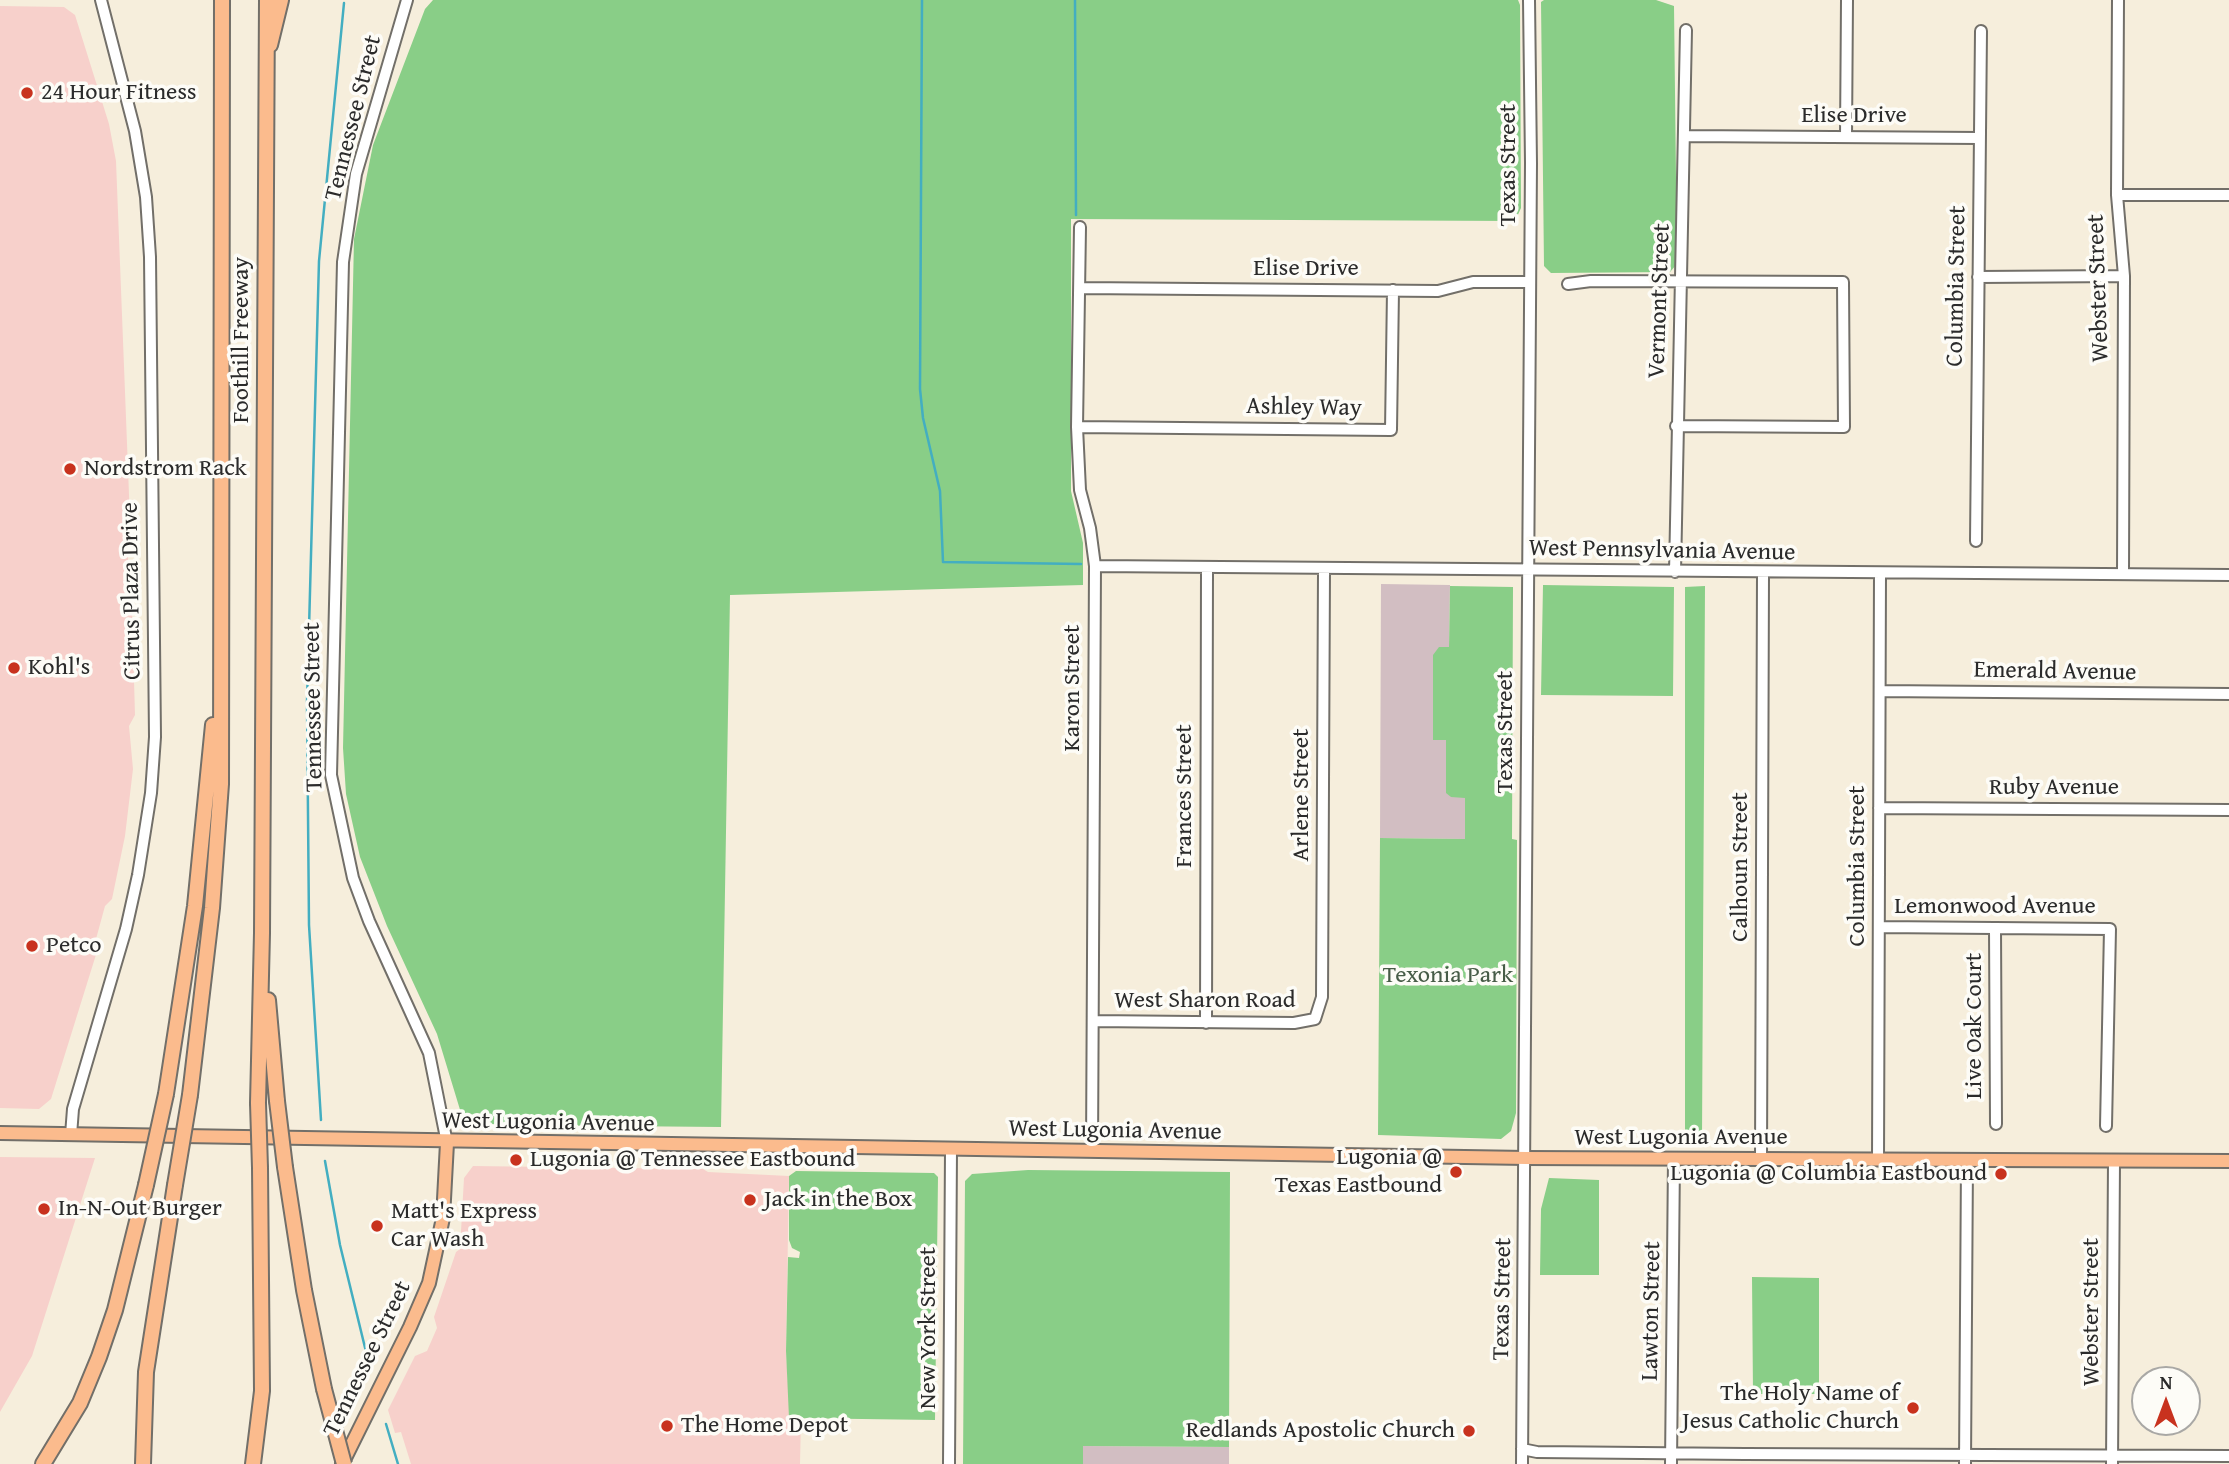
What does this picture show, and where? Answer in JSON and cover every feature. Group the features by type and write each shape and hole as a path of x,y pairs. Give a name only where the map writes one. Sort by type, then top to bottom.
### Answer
{"highway":[{"name":"Foothill Freeway","path":"221,637 222,0"},
{"name":"Foothill Freeway","path":"262,933 266,56 274,5"},
{"path":"43,1464 80,1404 99,1357 146,1185 166,1094 195,906 221,637"},
{"path":"143,1464 146,1372 190,1095 218,843 221,637"},
{"path":"262,933 285,1167 304,1290 324,1389 343,1464"},
{"path":"253,1464 262,1391 258,1103 262,933"}],"main road":[{"name":"West Lugonia Avenue","path":"0,1133 447,1143 1526,1158 2229,1161"},
{"name":"Tennessee Street","path":"343,1464 411,1327 429,1283 443,1218 447,1143"}],"street":[{"name":"Citrus Plaza Drive","path":"71,1135 73,1109 126,929 138,875 151,793 155,737 150,257 146,197 135,131 101,0"},
{"name":"Tennessee Street","path":"407,0 356,174 343,262 331,775 354,878 369,921 429,1053 447,1143"},
{"name":"Texas Street","path":"1522,1464 1526,1158 1530,0"},
{"path":"1846,137 1847,0"},
{"name":"Webster Street","path":"2118,0 2117,195 2124,276 2123,574"},
{"name":"Vermont Street","path":"1675,572 1686,30"},
{"name":"Columbia Street","path":"1976,541 1981,31"},
{"name":"Elise Drive","path":"1685,136 1979,138"},
{"path":"2117,195 2229,195"},
{"name":"Karon Street","path":"1080,228 1077,427 1080,490 1095,566 1092,1151"},
{"path":"1978,277 2124,276"},
{"name":"Elise Drive","path":"1080,288 1438,291 1481,281 1530,282"},
{"path":"1568,284 1591,281 1843,282 1844,427 1676,426"},
{"name":"Ashley Way","path":"1077,427 1391,430 1393,290"},
{"name":"West Pennsylvania Avenue","path":"1095,566 1324,570 2229,575"},
{"name":"Frances Street","path":"1206,1023 1207,568"},
{"name":"Arlene Street","path":"1315,1019 1322,997 1324,570"},
{"name":"Calhoun Street","path":"1761,1160 1763,573"},
{"name":"Columbia Street","path":"1878,1159 1880,573"},
{"name":"Emerald Avenue","path":"1880,691 2229,694"},
{"name":"Ruby Avenue","path":"1879,808 2229,810"},
{"name":"Lemonwood Avenue","path":"1879,928 2110,929 2106,1126"},
{"name":"Live Oak Court","path":"1995,928 1996,1124"},
{"name":"West Sharon Road","path":"1093,1021 1294,1023 1315,1019"},
{"name":"New York Street","path":"949,1464 951,1150"},
{"name":"Lawton Street","path":"1671,1459 1674,1159"},
{"path":"1965,1459 1967,1160"},
{"name":"Webster Street","path":"2112,1460 2114,1160"},
{"path":"1522,1449 1671,1459 2112,1460 2229,1456"}],"shaded area":[{"path":"0,6 64,7 75,15 109,124 116,161 131,546 128,557 129,604 132,611 135,715 129,726 133,769 125,836 112,899 105,906 96,939 99,945 51,1099 39,1109 0,1108"},
{"path":"1381,584 1450,585 1449,647 1433,740 1446,740 1451,797 1465,797 1465,839 1380,838"},
{"path":"0,1157 95,1158 32,1356 0,1412"},
{"path":"473,1166 703,1169 708,1172 789,1176 786,1351 790,1418 801,1418 800,1464 411,1464 401,1432 395,1433 388,1410 415,1356 427,1351 437,1328 434,1317 456,1252 460,1249 464,1178"},
{"path":"1083,1446 1229,1447 1229,1464 1083,1464"}],"green space":[{"path":"433,0 1518,0 1520,5 1521,208 1515,221 1071,219 1071,491 1083,543 1083,585 730,595 721,1127 505,1125 480,1123 461,1113 437,1034 387,926 360,857 346,794 343,748 354,239 373,145 425,9"},
{"path":"1656,0 1674,6 1677,264 1670,272 1551,273 1544,266 1541,2"},
{"path":"1543,585 1674,587 1673,696 1541,695"},
{"name":"Texonia Park","path":"1450,586 1513,587 1512,839 1517,840 1516,1113 1511,1131 1501,1139 1378,1135 1380,838 1465,839 1465,798 1451,797 1446,793 1446,740 1433,740 1433,655 1439,647 1449,647"},
{"path":"1705,586 1702,1138 1685,1138 1685,587"},
{"path":"1028,1170 1230,1172 1229,1447 1083,1446 1083,1464 963,1464 965,1181 972,1174"},
{"path":"796,1171 934,1173 938,1177 935,1420 789,1418 786,1351 788,1257 799,1258 800,1252 792,1248 789,1240 789,1176"},
{"path":"1549,1178 1599,1180 1599,1275 1540,1275 1541,1209"},
{"path":"1752,1277 1819,1278 1819,1394 1753,1394"}],"waterway":[{"path":"922,0 920,389 923,418 940,491 943,562 1081,564"},
{"path":"1075,0 1076,215"},
{"path":"321,1120 309,925 307,702 319,261 344,3"},
{"path":"325,1161 340,1245 369,1364"},
{"path":"386,1424 398,1464"}],"place":[{"name":"24 Hour Fitness","path":"27,93"},
{"name":"Nordstrom Rack","path":"70,469"},
{"name":"Kohl's","path":"14,668"},
{"name":"Petco","path":"32,946"},
{"name":"Lugonia @ Tennessee Eastbound","path":"516,1160"},
{"name":"Lugonia @ Texas Eastbound","path":"1456,1172"},
{"name":"Lugonia @ Columbia Eastbound","path":"2001,1174"},
{"name":"Jack in the Box","path":"750,1200"},
{"name":"In-N-Out Burger","path":"44,1209"},
{"name":"Matt's Express Car Wash","path":"377,1226"},
{"name":"The Holy Name of Jesus Catholic Church","path":"1913,1408"},
{"name":"The Home Depot","path":"667,1426"},
{"name":"Redlands Apostolic Church","path":"1469,1431"}]}
